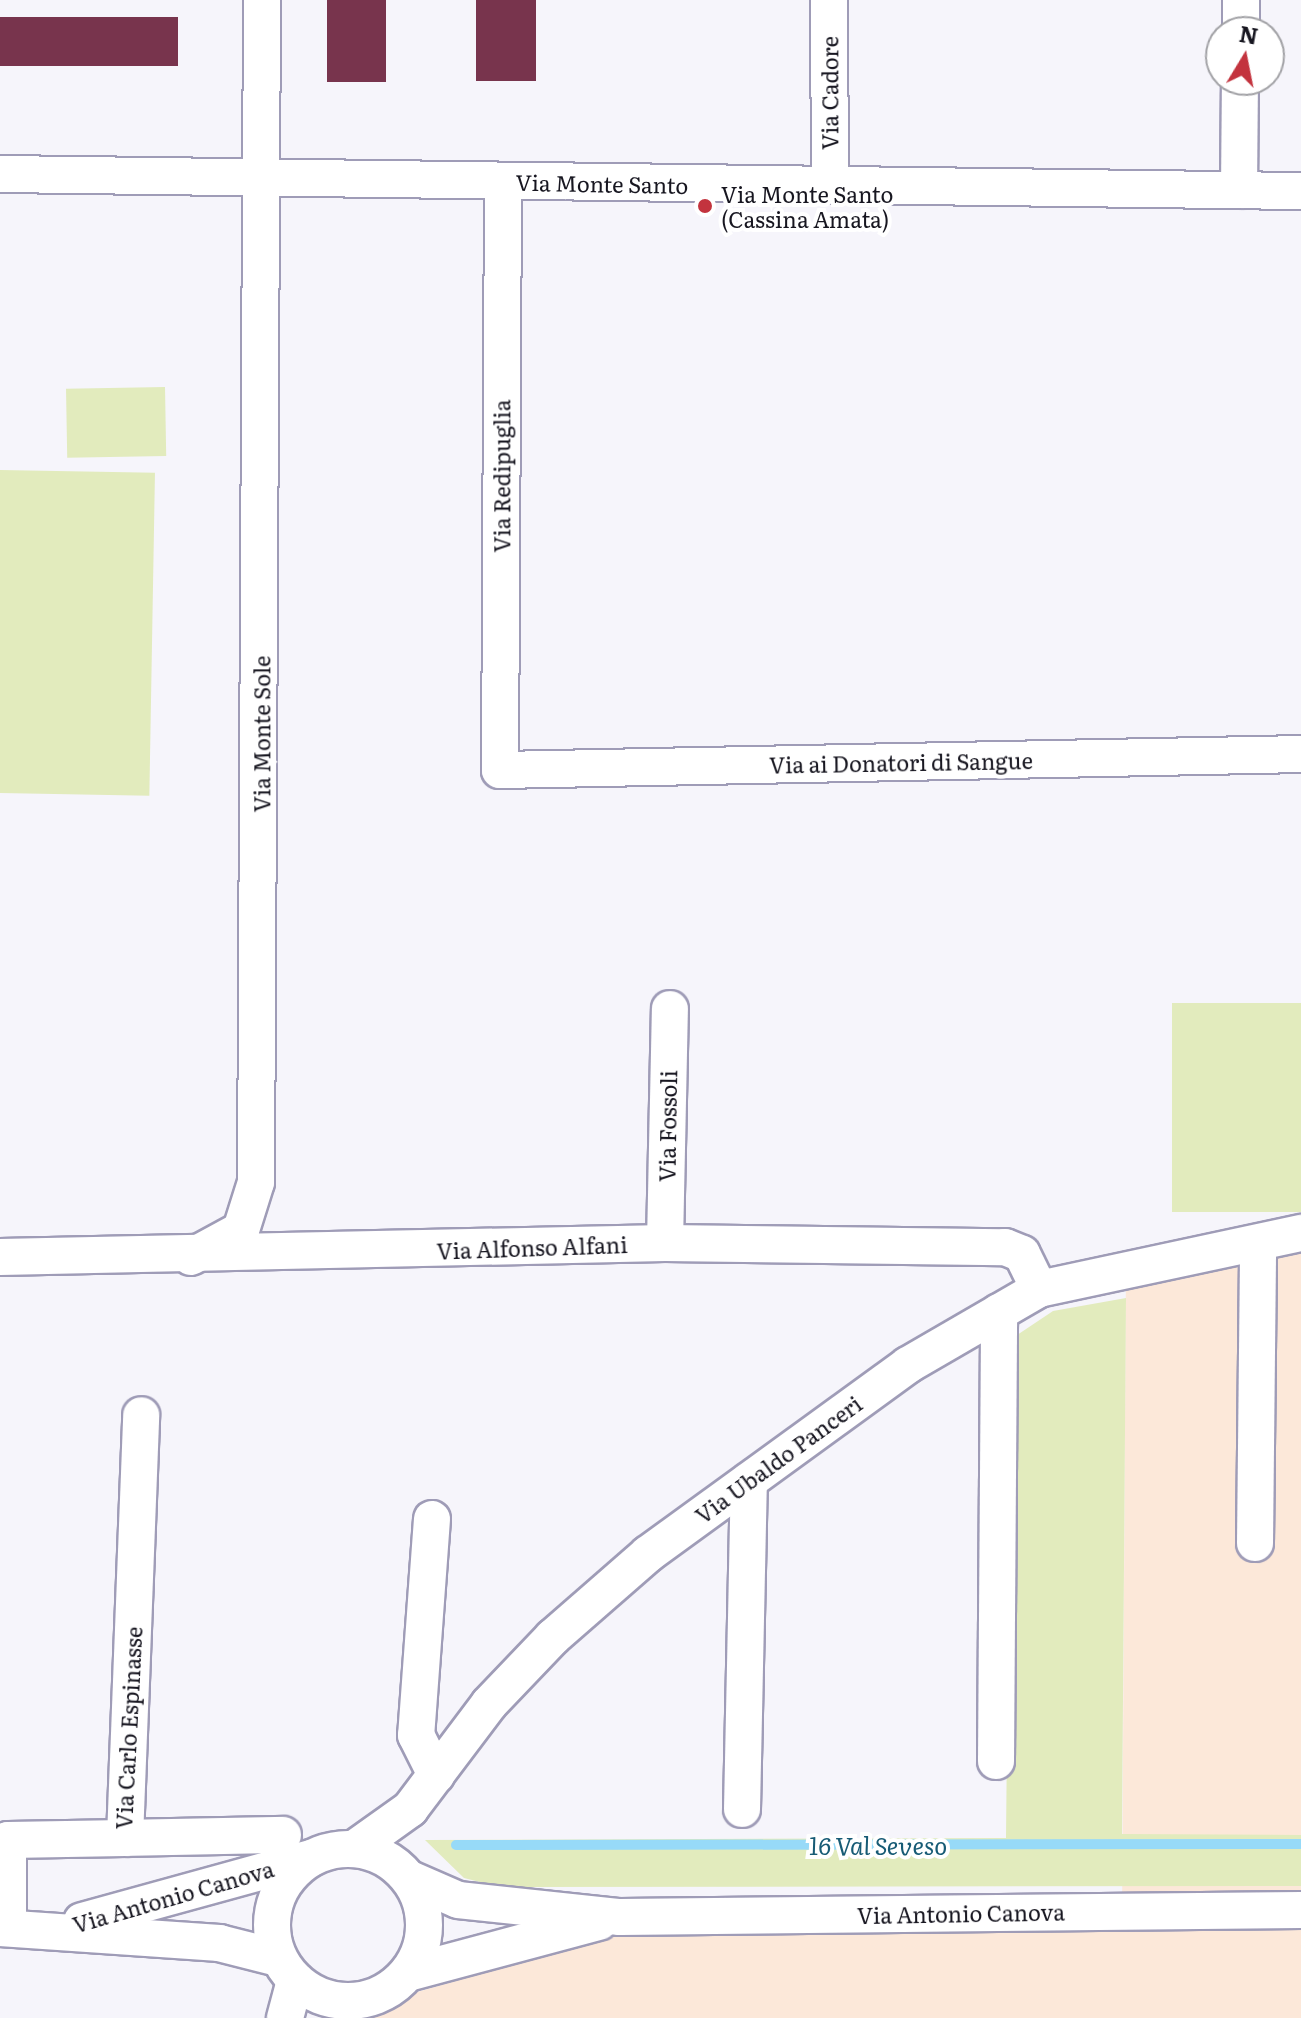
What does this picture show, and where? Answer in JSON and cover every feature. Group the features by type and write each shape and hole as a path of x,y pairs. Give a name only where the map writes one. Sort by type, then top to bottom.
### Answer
{"street":[{"name":"Via Monte Sole","path":"191,1257 241,1230 256,1182 264,177 262,0"},
{"name":"Via Cadore","path":"829,0 830,185"},
{"path":"1239,190 1240,96"},
{"name":"Via Monte Santo","path":"0,174 1301,191"},
{"name":"Via Redipuglia","path":"500,770 503,182"},
{"name":"Via ai Donatori di Sangue","path":"500,770 1301,754"},
{"name":"Via Fossoli","path":"665,1243 670,1009"},
{"name":"Via Ubaldo Panceri","path":"354,1849 394,1824 553,1637 749,1481 908,1365 1039,1289 1258,1246 1301,1233"},
{"name":"Via Alfonso Alfani","path":"0,1257 191,1257 665,1243 1005,1247 1022,1254 1039,1289"},
{"path":"1255,1543 1258,1246"},
{"path":"996,1761 999,1312"},
{"name":"Via Carlo Espinasse","path":"4,1928 4,1840 125,1838 141,1415"},
{"path":"742,1809 749,1481"},
{"path":"432,1519 416,1735 436,1775"},
{"path":"125,1838 283,1835"},
{"path":"285,2018 286,1969 272,1912 279,1890 311,1858 354,1849 394,1864 410,1879 425,1927 408,1973 391,1989 338,2010 286,1969"},
{"name":"Via Antonio Canova","path":"62,1927 311,1858"},
{"name":"Via Antonio Canova","path":"410,1879 458,1900 620,1917 1301,1910"},
{"name":"Via Antonio Canova","path":"408,1973 620,1917"},
{"path":"4,1928 62,1927"},
{"name":"Via Antonio Canova","path":"62,1927 219,1943 286,1969"}],"shaded area":[{"path":"1301,1224 1301,2018 355,2018 388,2011 414,1993 622,1933 1122,1924 1126,1259"}],"green space":[{"path":"165,387 166,456 67,458 66,389"},
{"path":"0,470 155,473 149,796 0,793"},
{"path":"1172,1003 1301,1003 1301,1212 1172,1212"},
{"path":"1126,1298 1122,1834 1301,1835 1301,1886 500,1887 464,1878 425,1840 1006,1838 1011,1339 1053,1311"}],"building":[{"path":"327,0 386,0 386,82 327,82"},
{"path":"476,0 536,0 536,81 476,81"},
{"path":"0,17 178,17 178,66 0,66"}],"waterway":[{"name":"16 Val Seveso","path":"456,1845 1301,1844"}],"place":[{"name":"Via Monte Santo (Cassina Amata)","path":"705,206"}]}
